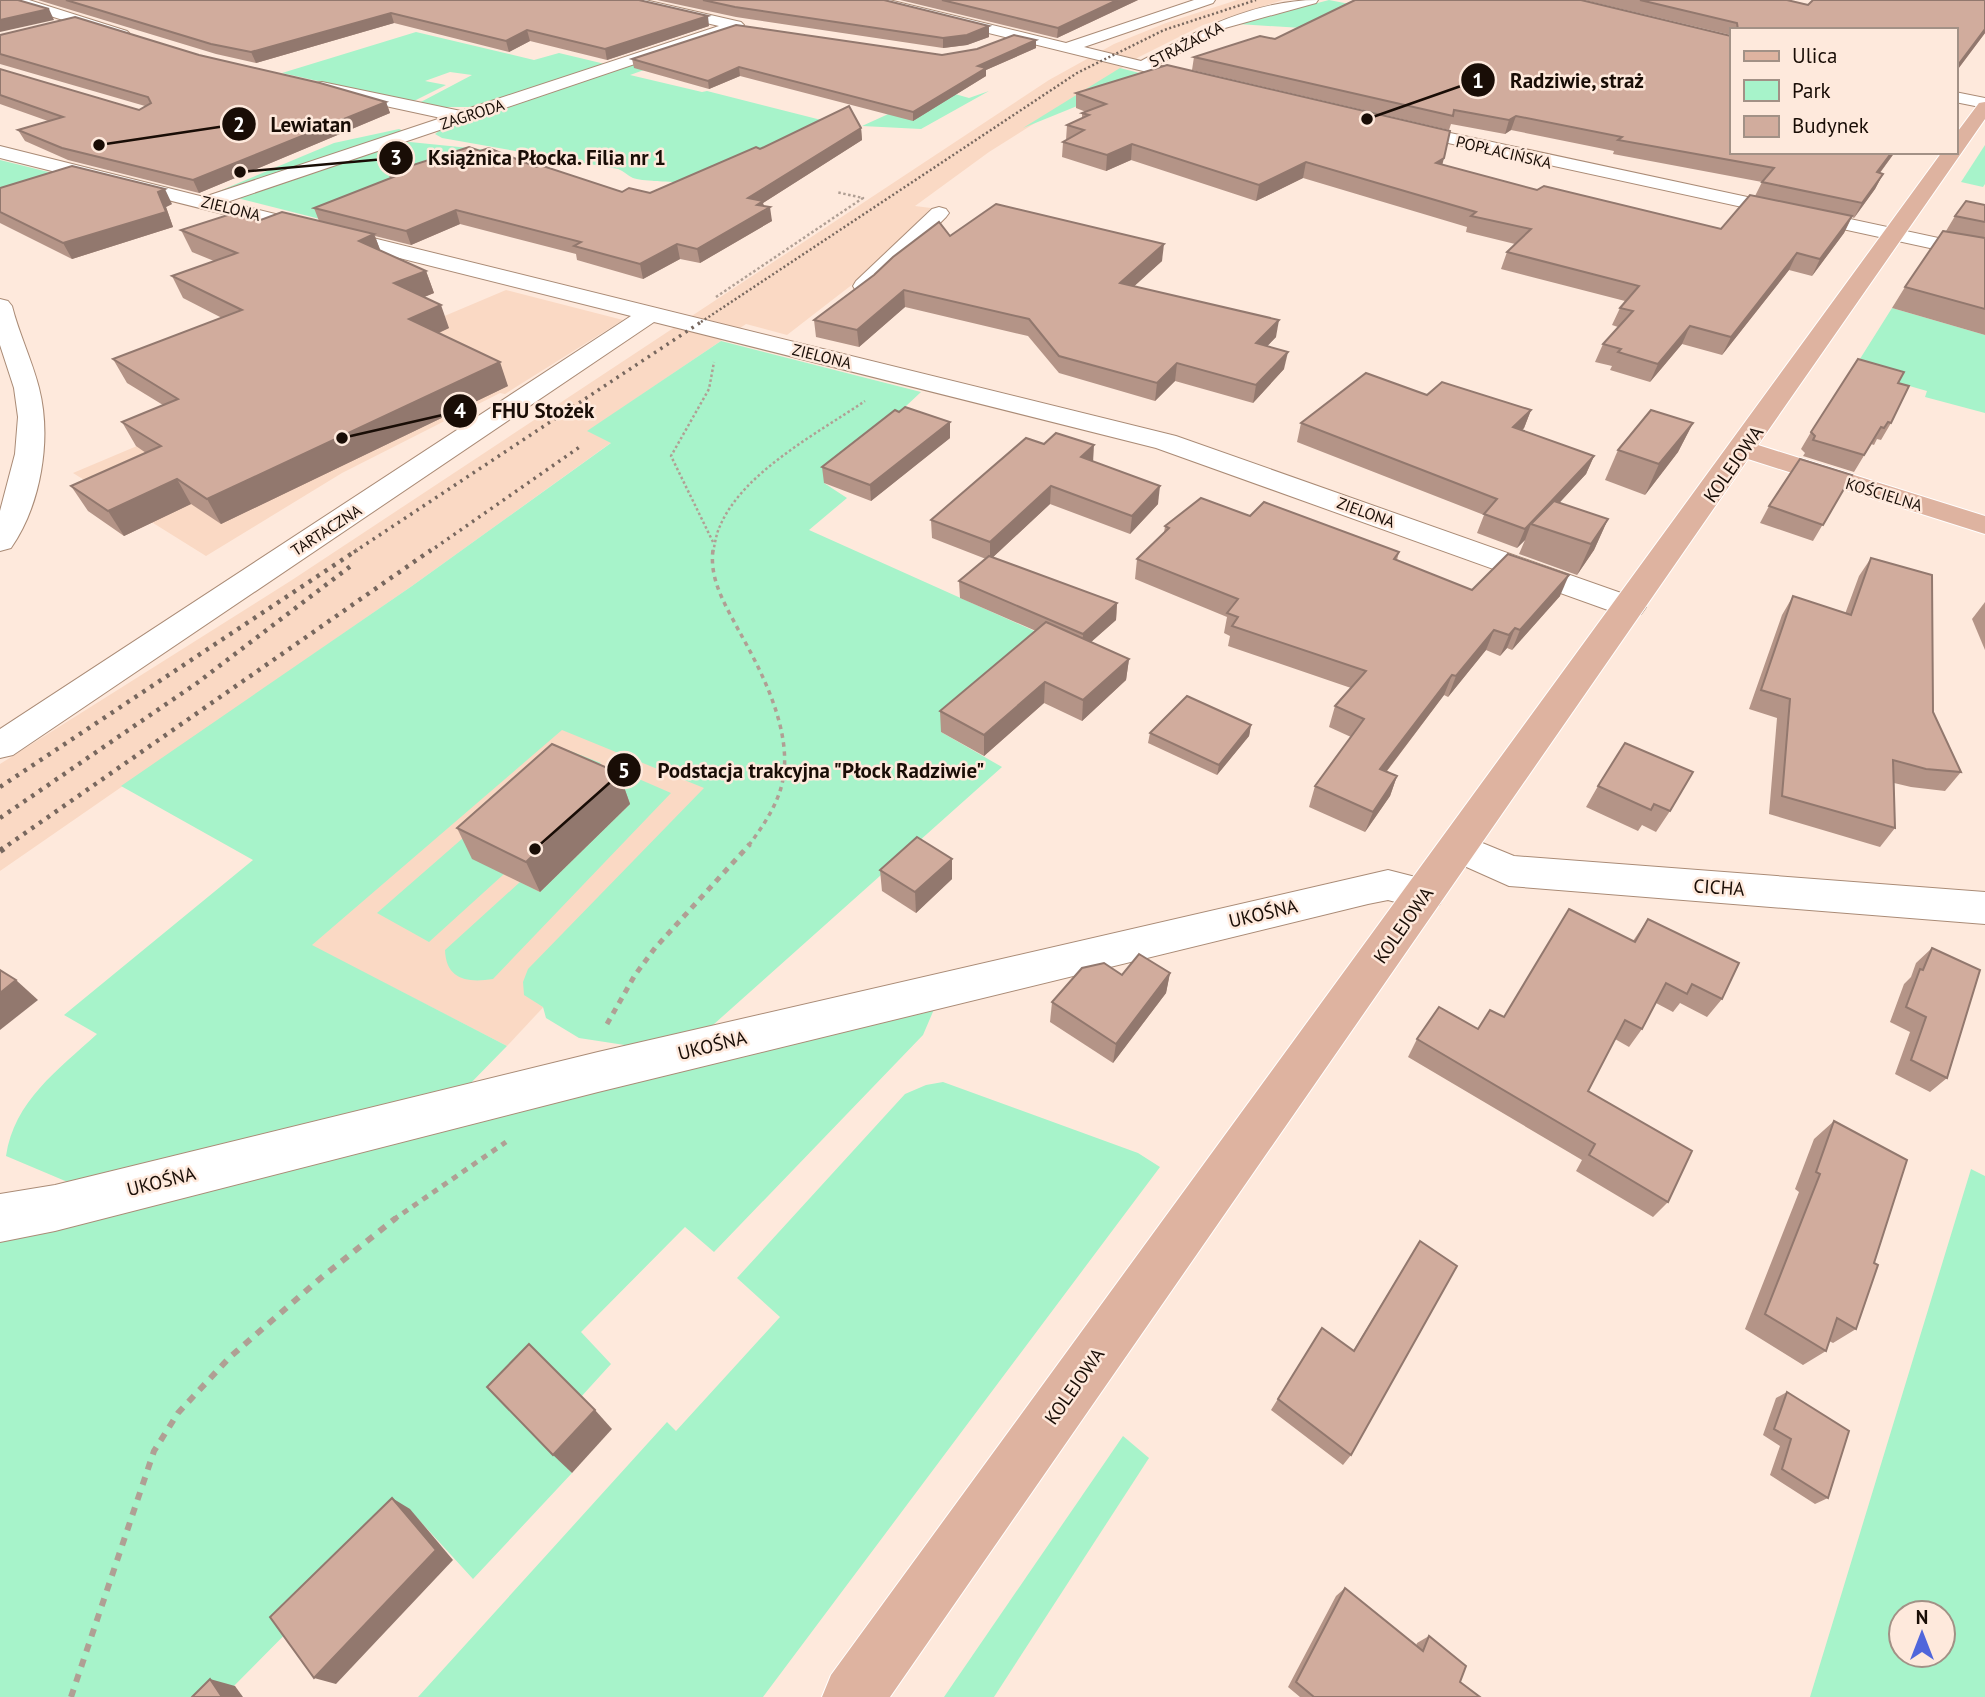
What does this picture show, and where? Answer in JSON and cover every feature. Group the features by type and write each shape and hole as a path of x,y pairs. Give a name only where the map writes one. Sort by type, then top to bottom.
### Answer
{"main road":[{"name":"KOLEJOWA","path":"1957,146 1985,105"},
{"name":"KOLEJOWA","path":"853,1697 1329,1032 1458,846 1951,154"},
{"name":"KOŚCIELNA","path":"1743,449 1985,525"}],"street":[{"path":"14,0 141,39"},
{"name":"ZAGRODA","path":"208,202 743,26 626,0"},
{"path":"871,0 1216,84"},
{"name":"STRAŻACKA","path":"1065,48 1208,0"},
{"name":"STRAŻACKA","path":"1141,67 1220,24 1311,0"},
{"path":"54,27 81,21"},
{"path":"990,44 1012,35"},
{"path":"310,84 463,117"},
{"path":"1957,98 1985,105"},
{"name":"POPŁACIŃSKA","path":"1381,123 1629,180 1895,233 1985,254"},
{"name":"ZIELONA","path":"0,152 681,321 711,328 793,339 901,375 1121,430 1210,456 1630,607"},
{"path":"848,299 884,268 939,213"},
{"path":"0,542 16,506 27,468 31,415 27,390 1,311"},
{"name":"TARTACZNA","path":"0,746 651,313"},
{"name":"CICHA","path":"1458,846 1509,871 1985,908"},
{"name":"UKOŚNA","path":"0,1218 55,1208 598,1072 1378,887 1388,885 1424,894"}],"path":[{"path":"681,321 863,198 836,192"},
{"path":"598,1072 600,1036 625,992 654,949 749,844 765,822 780,791 786,762 778,718 762,677 715,582 713,542 671,456 709,389 717,346 704,334 711,328"},
{"path":"713,542 731,508 779,458 901,375"},
{"path":"71,1697 154,1451 178,1413 229,1358 322,1277 402,1213 509,1139"}],"shaded area":[{"path":"1237,0 1283,0 1203,25 1139,57 989,152 915,206 931,208 862,277 787,335 746,324 588,431 612,442 412,586 0,871 0,764 292,580 1049,80 1114,44 1166,23"},
{"path":"506,290 623,320 505,394 500,393 342,473 206,556 73,473"},
{"path":"567,684 768,767 507,1046 285,932"}],"green space":[{"path":"1329,0 1401,14 1375,114 1364,112 1367,110 1302,28 1238,24"},
{"path":"726,31 750,32 630,75 707,91 837,124 680,182 637,179 618,169 442,138 435,134 443,128"},
{"path":"416,32 534,60 559,53 605,64 478,107 417,104 472,75 450,72 425,81 446,85 412,102 282,73"},
{"path":"1120,68 1151,76 1023,128"},
{"path":"941,90 969,98 989,91 921,129 862,126"},
{"path":"399,129 404,131 217,192 334,143"},
{"path":"396,143 489,150 320,219 237,198"},
{"path":"1985,145 1985,184 1983,187 1961,182"},
{"path":"0,160 81,180 0,205"},
{"path":"1892,308 1985,335 1985,413 1925,397 1927,391 1853,370"},
{"path":"721,341 921,392 824,483 847,498 809,530 1050,638 941,732 1002,767 704,1033 631,1046 579,1038 546,1018 543,1007 524,995 523,982 528,969 704,788 562,730 312,945 507,1046 463,1091 70,1183 6,1156 18,1119 28,1103 53,1074 97,1034 64,1015 253,860 121,786 412,586 611,443 587,431"},
{"path":"565,749 601,763 580,782 473,858 504,874 429,942 377,913"},
{"path":"609,766 671,793 493,979 467,979 454,973 449,968 445,950 520,882 540,892 629,805 588,785"},
{"path":"938,1000 923,1035 714,1252 685,1227 581,1332 611,1364 580,1398 508,1407 572,1473 473,1579 409,1509 223,1697 0,1697 0,1237"},
{"path":"943,1082 1138,1153 1160,1167 763,1697 418,1697 667,1422 676,1431 780,1317 737,1278 905,1094 926,1085"},
{"path":"1971,1169 1985,1176 1985,1697 1810,1697"},
{"path":"1123,1436 1149,1458 994,1697 944,1697"}],"building":[{"path":"0,0 18,0 49,9 0,20"},
{"path":"66,0 639,0 708,16 605,49 527,30 506,41 391,13 251,52 211,44"},
{"path":"703,0 884,0 989,26 967,35 943,38"},
{"path":"942,0 1117,0 1058,28"},
{"path":"1355,0 1581,0 1730,36 1730,154 1890,154 1877,172 1883,174 1862,203 1762,182 1774,168 1618,140 1622,137 1516,116 1509,120 1454,110 1453,116 1194,57 1260,36 1275,39"},
{"path":"1640,0 1787,0 1808,5 1813,0 1985,0 1985,29 1957,66 1957,28 1738,28 1737,23"},
{"path":"75,17 199,55 320,83 386,102 193,180 62,148 18,130 63,117 0,95 0,69 139,110 151,103 148,97 0,54 0,35"},
{"path":"736,25 942,55 977,49 1014,35 1036,40 978,66 986,68 913,112 739,67 708,81 632,59"},
{"path":"1167,65 1450,131 1444,158 1436,163 1537,190 1544,186 1721,229 1750,195 1852,216 1820,259 1797,253 1731,337 1690,326 1658,364 1618,352 1621,349 1603,344 1633,311 1620,308 1639,286 1507,252 1531,229 1471,216 1476,212 1306,162 1259,185 1132,144 1107,155 1063,142 1084,130 1067,125 1089,115 1082,113 1106,104 1076,93"},
{"path":"849,106 861,128 748,198 763,201 757,205 770,207 697,249 677,244 640,264 574,246 581,242 456,210 406,231 314,208 396,176 388,173 469,147 480,151 489,148 536,167 540,165 622,192 629,188 650,193 756,147 760,149"},
{"path":"72,166 165,189 158,192 166,212 63,243 0,212 0,188"},
{"path":"1966,201 1985,205 1985,222 1955,216"},
{"path":"996,204 1164,244 1120,283 1279,320 1256,343 1288,352 1256,385 1177,363 1157,383 1059,356 1029,319 904,290 857,330 814,320 939,222 950,236"},
{"path":"237,212 258,221 282,212 374,234 359,241 426,271 394,283 441,305 409,319 500,362 207,499 177,479 108,511 71,486 161,446 122,422 178,399 113,359 242,310 172,276 237,253 181,230"},
{"path":"1943,231 1985,238 1985,309 1905,287"},
{"path":"1858,359 1904,372 1898,383 1909,386 1891,423 1881,427 1864,455 1813,440 1815,436 1811,432"},
{"path":"1366,373 1427,395 1442,382 1531,410 1513,427 1594,456 1525,529 1484,514 1497,499 1301,423"},
{"path":"905,407 950,422 870,485 822,467 895,410 899,412"},
{"path":"1651,410 1693,423 1659,464 1618,450"},
{"path":"1056,433 1094,445 1081,457 1160,486 1132,516 1051,486 990,542 931,520 1026,438 1044,444"},
{"path":"1800,459 1852,475 1823,525 1769,506"},
{"path":"1201,498 1250,516 1264,502 1399,552 1394,559 1472,590 1508,554 1569,575 1520,630 1515,628 1509,635 1494,630 1456,676 1452,675 1380,769 1397,776 1373,812 1315,786 1364,719 1335,706 1366,671 1232,626 1238,617 1227,613 1238,599 1137,559 1169,528 1165,526"},
{"path":"1554,501 1608,519 1591,544 1531,524"},
{"path":"989,556 1117,603 1083,634 959,581"},
{"path":"1871,558 1932,575 1933,712 1961,772 1926,769 1893,760 1895,828 1782,796 1790,699 1761,690 1793,596 1851,615"},
{"path":"1046,622 1129,659 1083,700 1045,682 984,735 940,711"},
{"path":"1187,696 1251,725 1219,765 1150,733"},
{"path":"1625,743 1693,772 1670,811 1654,804 1651,810 1598,786"},
{"path":"552,744 619,773 526,862 457,828"},
{"path":"917,837 952,859 915,892 880,870"},
{"path":"1569,909 1635,942 1648,919 1739,963 1722,999 1692,984 1687,994 1666,983 1642,1029 1625,1020 1588,1091 1692,1151 1668,1202 1589,1155 1595,1144 1417,1039 1439,1007 1478,1029 1490,1010 1504,1017"},
{"path":"1932,948 1980,970 1947,1078 1911,1060 1926,1017 1906,1007 1920,969 1923,970"},
{"path":"1139,954 1170,973 1116,1044 1052,1002 1082,968 1104,963 1122,975"},
{"path":"0,970 16,980 0,993"},
{"path":"1834,1121 1907,1160 1874,1263 1878,1265 1856,1329 1837,1318 1826,1351 1765,1314 1820,1174 1816,1172"},
{"path":"1420,1241 1457,1266 1351,1455 1278,1399 1322,1328 1354,1351"},
{"path":"529,1344 595,1410 553,1455 487,1387"},
{"path":"1787,1392 1849,1431 1828,1498 1782,1469 1791,1439 1774,1429"},
{"path":"392,1498 436,1550 314,1678 270,1617"},
{"path":"1345,1588 1423,1651 1429,1636 1466,1666 1460,1682 1480,1697 1314,1697 1296,1682"},
{"path":"210,1679 222,1697 192,1697"}],"railway":[{"path":"701,322 1077,73 1164,30 1256,0"},
{"path":"354,552 704,320"},
{"path":"429,552 581,446"},
{"path":"0,787 357,550"},
{"path":"8,845 431,550"},
{"path":"0,818 197,683 352,565"},
{"path":"0,851 10,844"}],"place":[{"name":"Radziwie, straż","path":"1367,119"},
{"name":"Lewiatan","path":"99,145"},
{"name":"Książnica Płocka. Filia nr 1","path":"240,172"},
{"name":"FHU Stożek","path":"342,438"},
{"name":"Podstacja trakcyjna \"Płock Radziwie\"","path":"535,849"}]}
